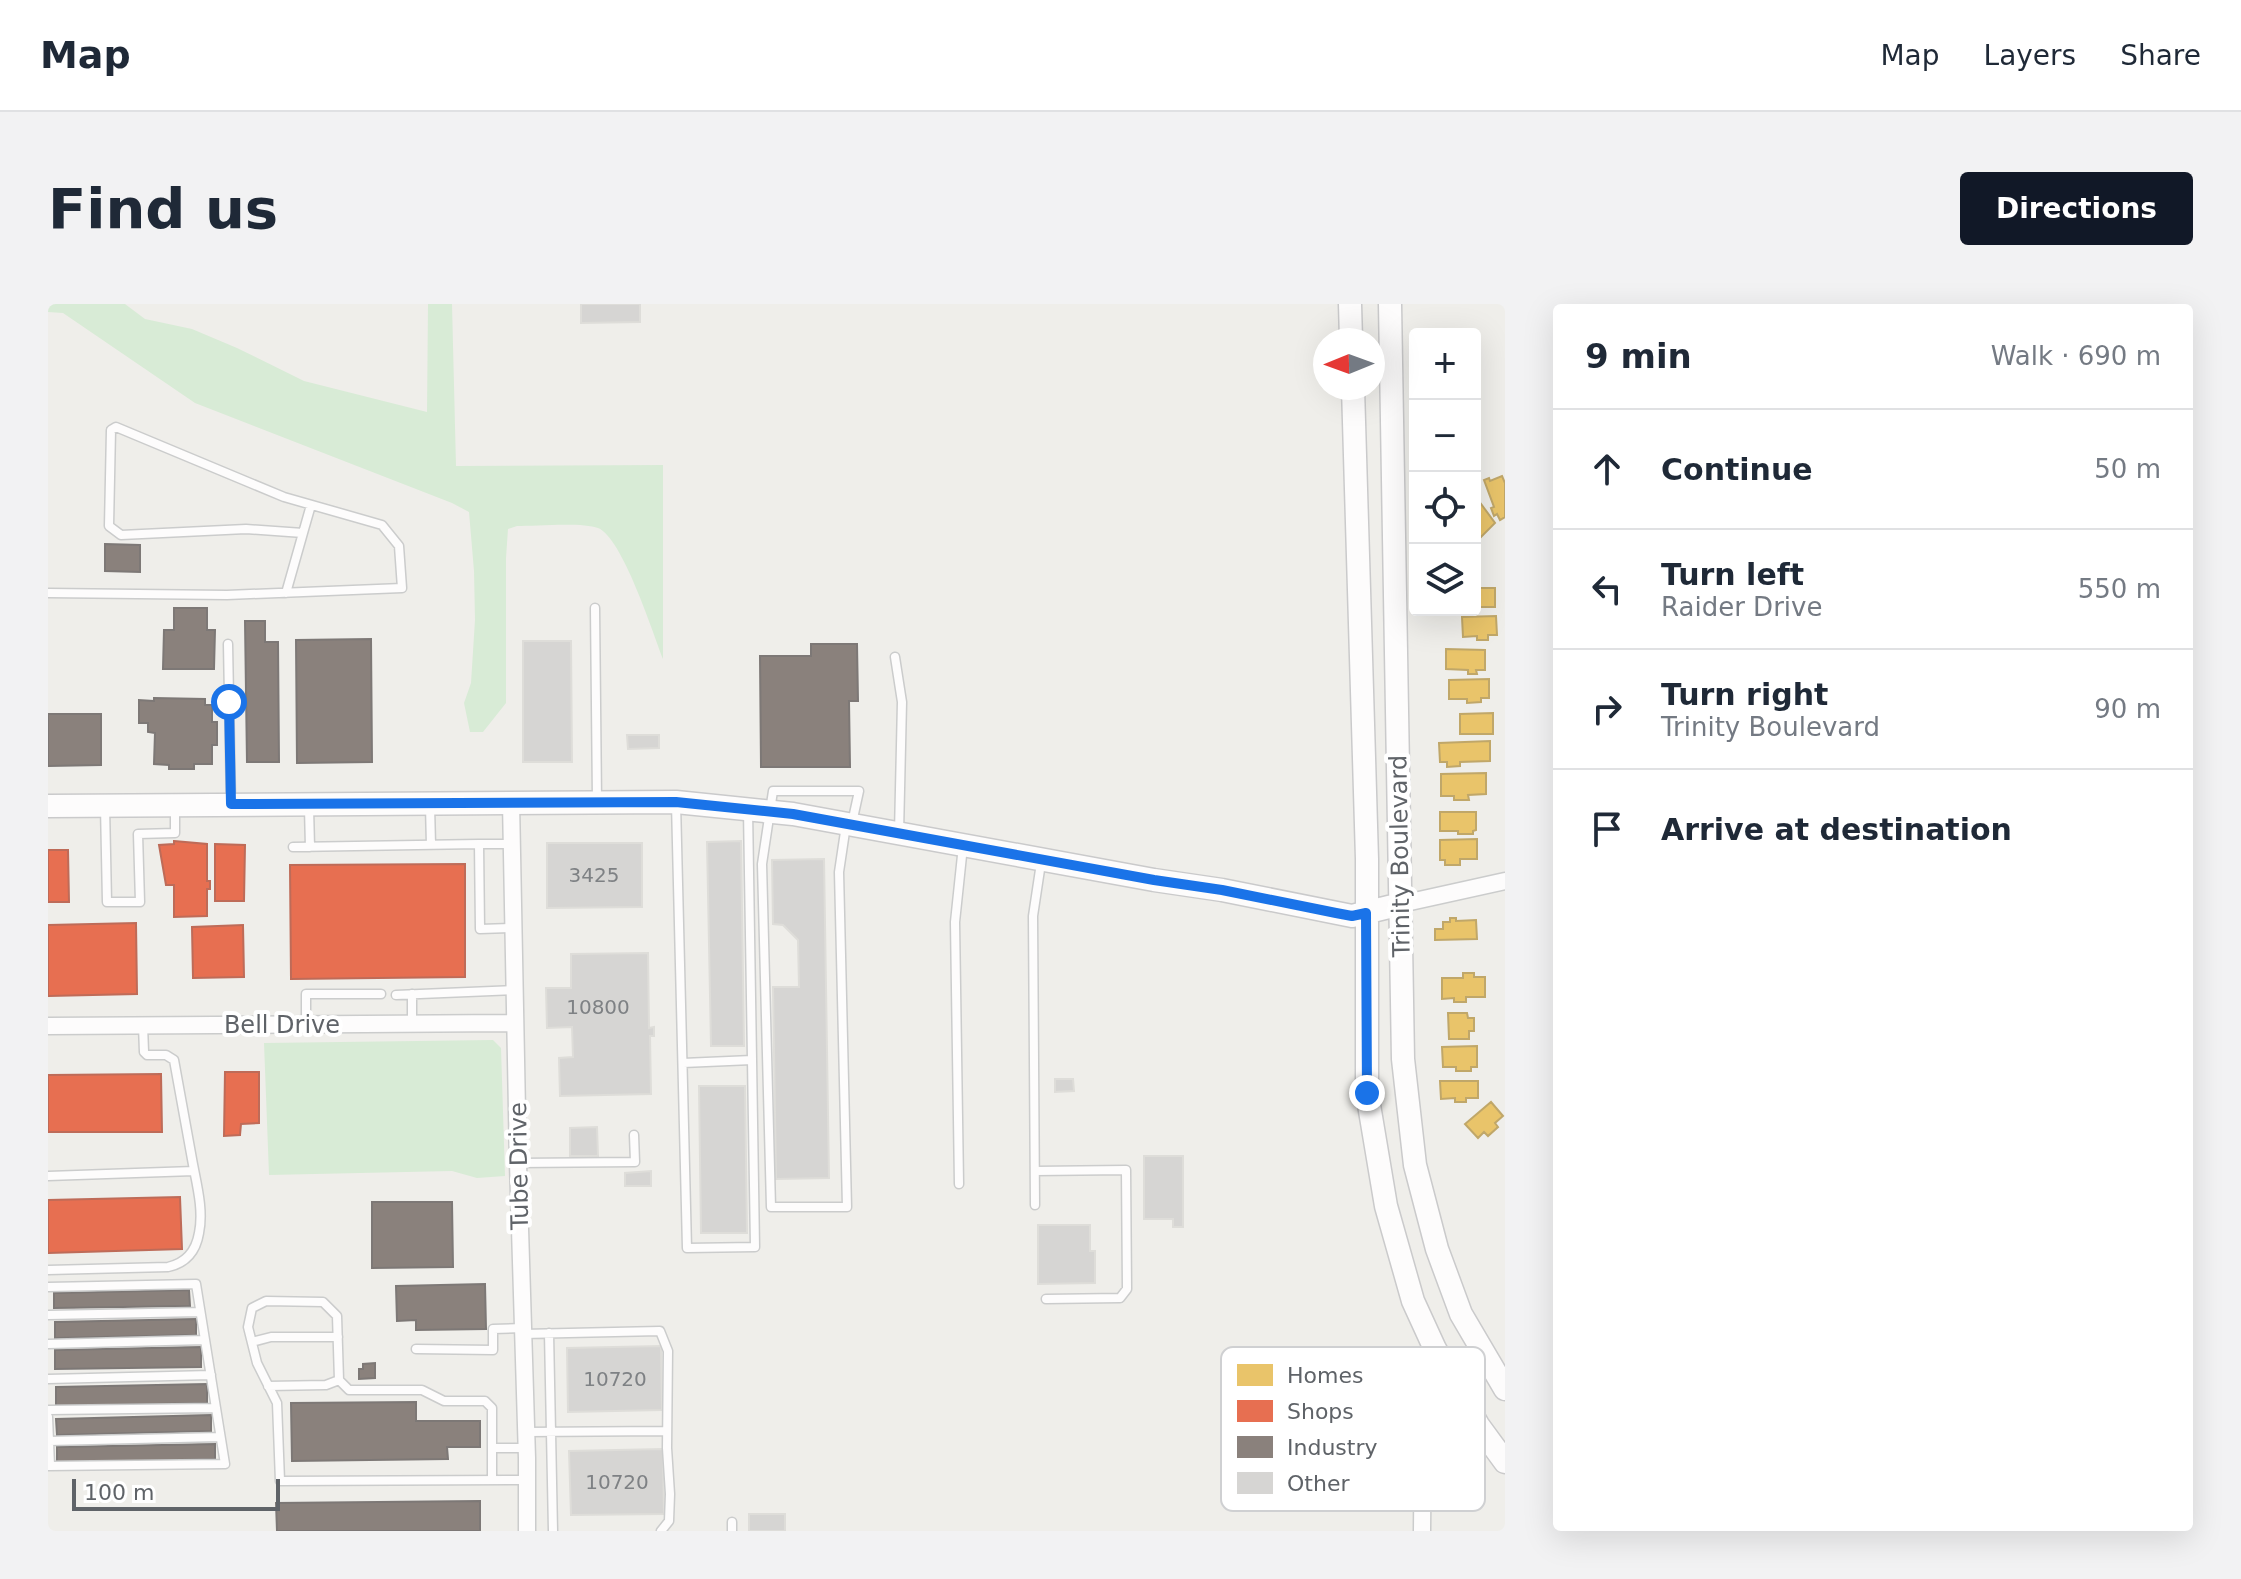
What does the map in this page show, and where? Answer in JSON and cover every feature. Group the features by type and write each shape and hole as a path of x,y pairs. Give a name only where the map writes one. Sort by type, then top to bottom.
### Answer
{"main road":[{"path":"1350,304 1351,328"},
{"name":"Trinity Boulevard","path":"1390,304 1403,1059 1415,1165 1437,1249 1461,1314 1480,1347"},
{"name":"Trinity Boulevard","path":"1353,400 1367,859 1367,1093 1386,1206 1413,1301 1434,1347"},
{"path":"48,806 676,802 849,825 1222,890 1352,916 1401,904"},
{"name":"Trinity Boulevard","path":"1485,1355 1505,1389"},
{"name":"Trinity Boulevard","path":"1485,1435 1505,1462"}],"street":[{"name":"Tube Drive","path":"511,802 527,1531"},
{"path":"1401,904 1505,881"},
{"name":"Bell Drive","path":"48,1026 515,1023"},
{"path":"1422,1511 1422,1531"}],"lane":[{"path":"48,593 165,595 402,588 399,546 382,525 284,497 116,427 111,430 109,526 121,535 246,529 303,533"},
{"path":"286,593 311,505"},
{"path":"595,608 597,802"},
{"path":"228,644 231,804"},
{"path":"895,657 902,702 899,834"},
{"path":"676,802 687,1248 755,1247 752,1060 759,811 773,791 859,791 839,872 847,1207 771,1207 759,811"},
{"path":"430,803 431,845"},
{"path":"309,804 310,847"},
{"path":"105,805 107,902 140,902 138,834 175,833 175,805"},
{"path":"479,844 480,929 514,928"},
{"path":"293,847 512,844"},
{"path":"959,1184 955,922 963,845"},
{"path":"1035,1205 1033,916 1041,860"},
{"path":"396,995 515,990"},
{"path":"306,1025 306,994 381,994"},
{"path":"412,994 412,1024"},
{"path":"48,1270 158,1268 177,1265 191,1254 199,1233 200,1207 174,1060 166,1055 147,1055 144,1052 143,1025"},
{"path":"683,1063 752,1060"},
{"path":"518,1163 635,1162 634,1135"},
{"path":"1035,1171 1126,1170 1127,1289 1120,1298 1046,1299"},
{"path":"48,1176 194,1171"},
{"path":"48,1287 196,1284 225,1464 49,1466 48,1417"},
{"path":"492,1480 492,1408 485,1401 444,1401 422,1390 349,1390 339,1380 337,1316 323,1302 266,1301 252,1308 248,1327 257,1363 277,1403 280,1481 527,1480"},
{"path":"48,1315 200,1312"},
{"path":"416,1349 493,1350 493,1329 549,1333 660,1331 668,1351 669,1521 661,1531"},
{"path":"549,1333 553,1531"},
{"path":"252,1342 271,1337 338,1337"},
{"path":"48,1344 205,1340"},
{"path":"48,1379 211,1375"},
{"path":"268,1386 326,1385 339,1380"},
{"path":"48,1410 216,1408"},
{"path":"492,1448 552,1432 667,1431"},
{"path":"49,1441 220,1437"}],"green space":[{"path":"48,304 125,304 145,319 192,329 304,381 427,412 428,304 452,304 456,466 663,465 663,659 636,587 607,535 598,528 582,525 517,526 508,529 506,703 483,732 470,732 464,703 471,683 475,620 469,512 195,403 63,313 48,312"},
{"path":"493,1040 501,1048 505,1176 477,1178 452,1171 269,1175 264,1043"}],"building: Homes":[{"path":"1502,476 1505,483 1505,517 1500,520 1497,514 1494,516 1491,508 1494,507 1484,480"},
{"path":"1481,504 1495,523 1481,537"},
{"path":"1481,588 1495,588 1495,607 1481,607"},
{"path":"1496,616 1497,635 1488,635 1488,640 1477,640 1477,636 1463,637 1462,617"},
{"path":"1446,649 1485,650 1485,670 1468,674 1468,670 1446,669"},
{"path":"1489,679 1489,698 1481,698 1481,702 1449,699 1449,680"},
{"path":"1493,713 1493,734 1460,734 1460,714"},
{"path":"1490,741 1490,761 1460,762 1460,766 1447,767 1447,762 1440,762 1439,743"},
{"path":"1486,773 1486,794 1468,795 1469,800 1441,796 1441,774"},
{"path":"1440,812 1476,812 1476,830 1473,834 1440,831"},
{"path":"1477,839 1477,859 1460,859 1460,865 1445,865 1445,860 1440,860 1440,840"},
{"path":"1450,918 1456,918 1456,921 1476,920 1477,939 1435,940 1435,929 1443,929 1443,922 1450,922"},
{"path":"1463,973 1485,977 1485,997 1466,997 1466,1002 1454,1002 1454,998 1442,999 1442,978 1463,978"},
{"path":"1448,1013 1467,1013 1468,1018 1474,1018 1474,1031 1469,1031 1469,1039 1449,1039"},
{"path":"1477,1046 1477,1067 1471,1067 1471,1071 1443,1067 1442,1047"},
{"path":"1440,1081 1478,1081 1478,1098 1466,1098 1466,1102 1455,1102 1455,1098 1441,1099"},
{"path":"1491,1102 1503,1116 1495,1123 1498,1127 1488,1136 1484,1132 1478,1138 1465,1124"}],"building: Shops":[{"path":"174,841 207,844 207,881 210,881 210,889 207,889 207,916 174,917 174,885 166,885 159,845 174,844"},
{"path":"215,844 245,845 244,901 215,901"},
{"path":"48,850 68,850 69,902 48,902"},
{"path":"465,864 465,977 291,979 290,865"},
{"path":"136,923 137,994 48,996 48,925"},
{"path":"243,925 244,977 193,978 192,927"},
{"path":"225,1072 259,1072 259,1123 241,1124 240,1135 224,1136"},
{"path":"161,1074 162,1132 48,1132 48,1075"},
{"path":"180,1197 182,1249 48,1253 48,1200"}],"building: Industry":[{"path":"105,544 140,545 140,572 105,571"},
{"path":"174,608 207,608 207,630 215,630 214,669 163,669 164,630 174,630"},
{"path":"245,621 265,621 265,642 278,642 279,762 247,762"},
{"path":"371,639 372,762 297,763 296,640"},
{"path":"811,644 857,644 858,701 849,701 850,767 761,767 760,656 811,656"},
{"path":"154,698 205,699 205,705 212,705 212,722 217,722 217,745 212,745 212,764 194,764 194,769 169,769 169,765 154,764 155,733 148,732 148,723 139,723 139,700 154,701"},
{"path":"48,714 101,714 101,765 48,766"},
{"path":"372,1202 452,1202 453,1267 372,1268"},
{"path":"485,1284 486,1329 416,1330 416,1320 397,1321 396,1286"},
{"path":"189,1290 190,1306 54,1308 54,1293"},
{"path":"196,1319 196,1335 55,1338 55,1322"},
{"path":"201,1347 201,1367 55,1369 55,1350"},
{"path":"375,1363 375,1378 359,1379 359,1369 363,1369 363,1364"},
{"path":"207,1384 207,1403 56,1406 56,1387"},
{"path":"416,1402 416,1421 480,1421 480,1447 447,1447 448,1459 292,1461 291,1403"},
{"path":"211,1415 211,1431 57,1435 56,1419"},
{"path":"215,1444 215,1459 57,1463 57,1447"},
{"path":"480,1501 480,1531 277,1531 276,1503"}],"building: Other":[{"path":"581,304 640,304 640,322 581,323"},
{"path":"523,641 571,641 572,762 523,762"},
{"path":"627,735 659,735 659,748 628,749"},
{"path":"741,841 744,1046 711,1046 707,842"},
{"path":"547,843 642,843 642,907 547,908"},
{"path":"824,859 829,1178 776,1179 773,987 799,987 798,940 783,925 773,924 772,860"},
{"path":"648,953 649,1028 654,1027 654,1036 650,1036 651,1094 560,1096 559,1058 573,1057 572,1027 547,1028 546,988 571,988 571,954"},
{"path":"1055,1079 1073,1079 1074,1091 1055,1092"},
{"path":"699,1086 745,1086 747,1233 701,1233"},
{"path":"597,1127 598,1156 570,1156 570,1128"},
{"path":"1144,1156 1183,1156 1183,1227 1173,1227 1173,1219 1144,1219"},
{"path":"651,1171 651,1186 625,1186 625,1173"},
{"path":"1038,1225 1090,1225 1090,1251 1095,1251 1095,1283 1038,1284"},
{"path":"661,1346 662,1410 568,1412 567,1348"},
{"path":"663,1449 664,1514 571,1515 569,1451"},
{"path":"749,1514 785,1514 785,1531 749,1531"}],"route":[{"path":"229,702 231,804 676,802 793,814 1352,916 1366,913 1367,1093"}]}
